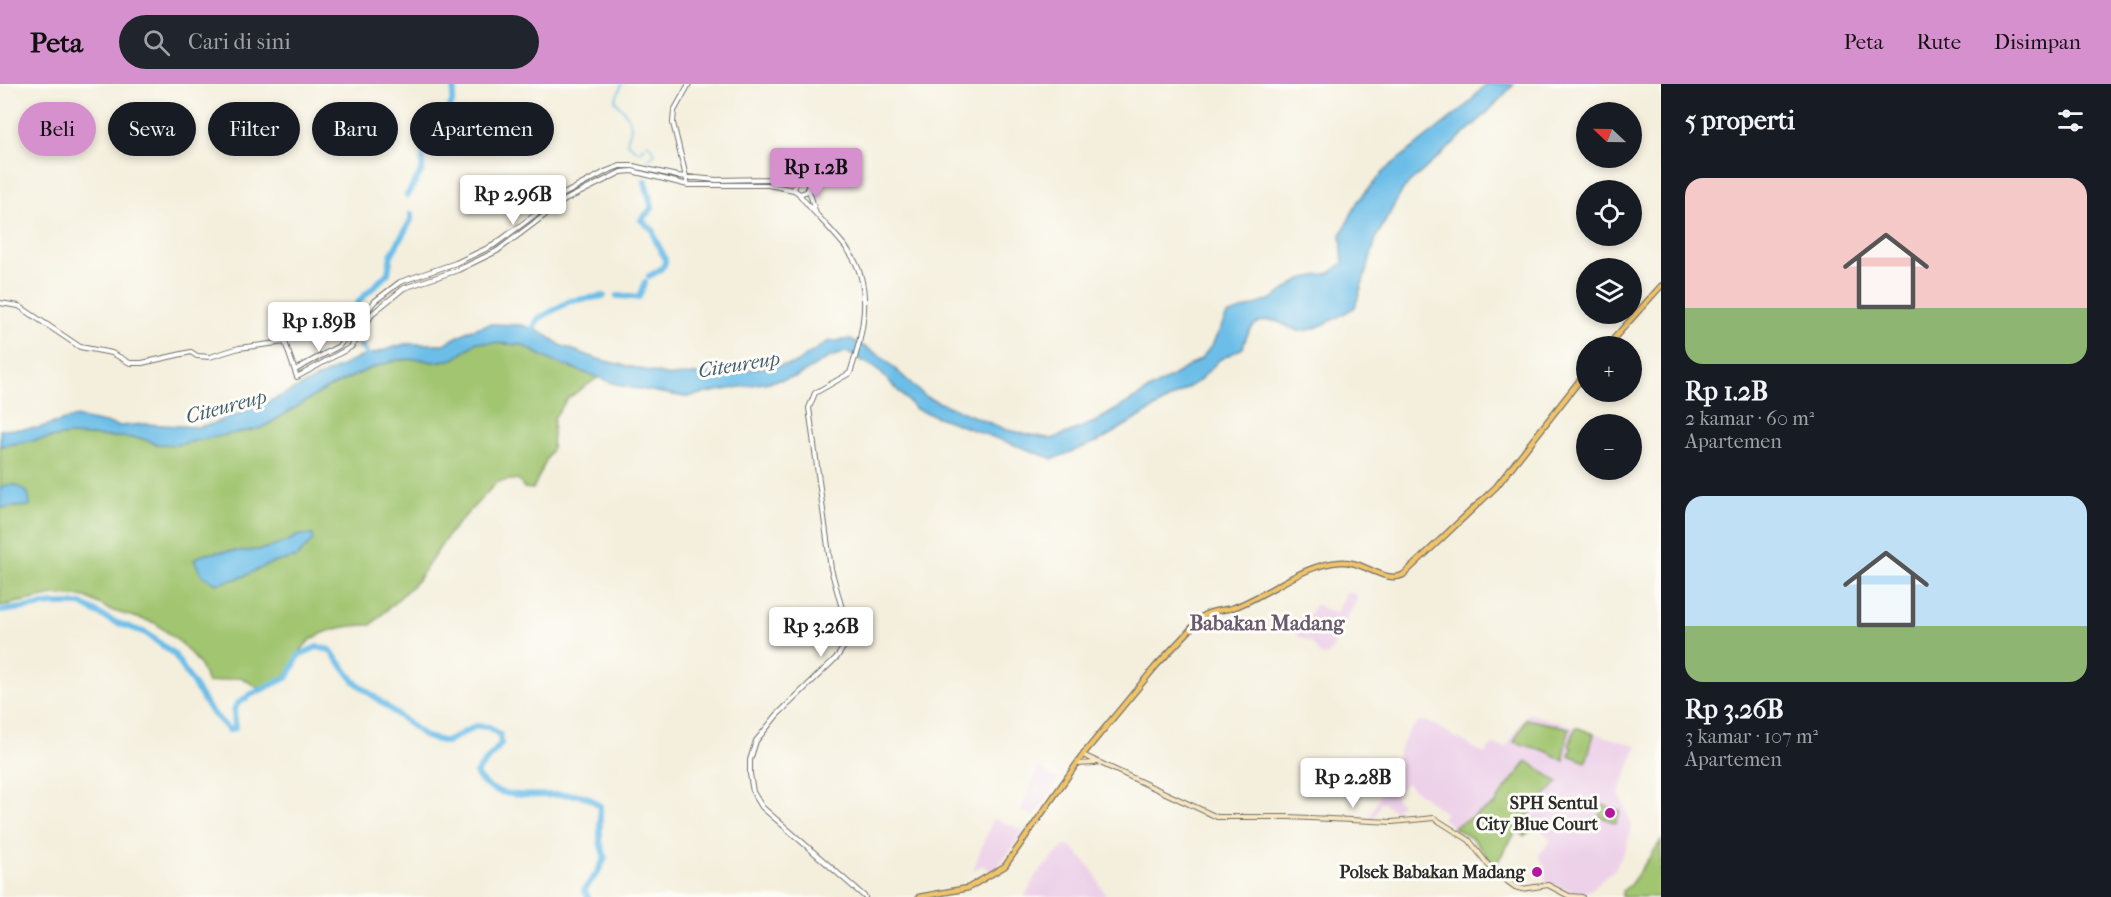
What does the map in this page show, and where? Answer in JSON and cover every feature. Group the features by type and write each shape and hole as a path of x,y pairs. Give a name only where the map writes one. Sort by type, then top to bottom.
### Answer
{"main road":[{"path":"1616,336 1661,286"},
{"path":"919,897 968,888 1005,866 1083,755 1156,666 1204,615 1236,607 1292,578 1341,561 1355,563 1390,577 1401,577 1496,487 1576,385"},
{"path":"1083,755 1096,763 1217,817 1289,816 1392,822 1434,818 1468,840 1492,870 1515,886 1522,889 1548,885 1569,896 1582,897"},
{"path":"1077,764 1096,763"}],"street":[{"path":"687,185 688,178 673,123 674,111 689,84"},
{"path":"294,370 339,346 375,301 400,282 456,263 494,245 562,195 607,171 633,166 688,178 768,179 803,169"},
{"path":"0,303 19,306 80,346 112,353 130,363 141,363 190,352 197,356 210,357 239,348 285,342 297,377 351,346 380,305 404,288 458,270 497,251 565,200 609,177 632,171 687,185 768,185 805,194 809,189"},
{"path":"817,218 806,180 800,178 794,184 796,192 817,218 846,248 857,268 865,298 860,338 848,375 815,393 809,408 831,569 846,616 847,641 837,657 762,731 752,754 750,774 753,792 762,807 865,897"}],"shaded area":[{"path":"1347,591 1358,596 1332,649 1328,655 1321,656 1312,643 1296,635 1316,604 1335,614"},
{"path":"1528,713 1637,746 1619,793 1631,823 1627,846 1615,869 1592,889 1578,895 1546,881 1545,867 1538,855 1551,841 1528,814 1527,761 1510,786 1501,792 1497,804 1453,827 1442,818 1446,813 1405,783 1395,798 1401,803 1395,811 1381,802 1374,818 1370,817 1407,734 1418,722 1427,721 1485,754 1493,745 1506,747"},
{"path":"1038,767 1058,780 1035,816 1021,810"},
{"path":"993,818 1025,831 997,868 990,872 984,865 973,870"},
{"path":"1065,845 1073,848 1094,872 1106,897 1025,897 1036,875"}],"green space":[{"path":"477,342 522,345 552,361 599,377 567,399 554,418 552,448 533,489 524,488 518,479 497,482 451,531 418,580 371,625 344,627 316,637 308,642 287,674 278,681 261,690 241,677 208,683 198,662 182,644 155,623 110,610 86,597 54,595 0,606 0,446 68,435 140,438 157,444 262,428 326,389 371,368 397,360 420,359 433,362 454,359"},
{"path":"1526,719 1570,728 1565,744 1564,761 1546,751 1514,742"},
{"path":"1576,727 1594,734 1586,762 1569,755 1572,748 1569,746"},
{"path":"1527,761 1558,782 1528,814 1538,825 1524,836 1517,830 1495,866 1473,839 1453,827 1496,804"},
{"name":"SPH Sentul City Blue Court","path":"1604,805 1620,811 1616,823 1599,816"},
{"path":"1661,841 1661,897 1622,897 1622,891 1630,885"}],"water":[{"path":"1486,84 1514,84 1486,114 1404,188 1377,236 1355,307 1306,331 1274,321 1262,321 1249,332 1243,348 1219,360 1199,381 1099,441 1053,459 916,409 876,368 846,352 828,358 796,377 685,397 622,386 552,361 522,345 477,342 454,359 433,362 420,359 397,360 371,368 326,389 262,428 175,445 157,444 140,438 68,435 0,446 0,430 38,428 75,417 120,426 144,424 198,427 212,424 275,399 358,358 405,344 444,344 470,330 490,324 522,325 543,333 562,346 601,360 670,376 794,364 827,342 851,339 881,356 926,397 1007,430 1052,439 1095,422 1201,359 1212,345 1227,315 1272,299 1301,279 1330,273 1343,263 1341,235 1358,201 1386,169 1466,106"},
{"path":"16,485 28,493 30,506 0,508 0,487"},
{"path":"299,535 313,535 313,540 297,557 272,563 240,578 216,584 202,575 194,560 199,556 216,552 263,549 282,544"}],"waterway":[{"path":"407,195 422,170 424,143 442,124 452,103 455,84"},
{"path":"622,84 615,101 629,119 631,129 627,143 639,152 648,143 655,153 648,160"},
{"path":"645,181 652,208 641,220 653,230 654,238 665,261 659,271 649,276"},
{"path":"352,313 360,300 388,273 391,255 411,220 411,214"},
{"path":"617,296 639,297 645,282"},
{"path":"530,335 538,319 570,301 604,296"},
{"path":"352,331 371,361"},
{"path":"0,611 52,604 81,604 112,621 146,633 174,654 210,710 229,730 235,728 234,711 237,704 250,695 288,677 299,655 317,647 330,650 354,681 426,737 446,742 476,726 489,727 500,735 501,744 476,773 484,783 508,794 582,796 600,806 600,842 605,858 584,890 588,897"}],"place":[{"name":"SPH Sentul City Blue Court","path":"1610,813"},
{"name":"Polsek Babakan Madang","path":"1537,872"}],"district":[{"name":"Babakan Madang","path":"1267,623"}],"water label":[{"name":"Citeureup","path":"739,364"},
{"name":"Citeureup","path":"226,406"}]}
